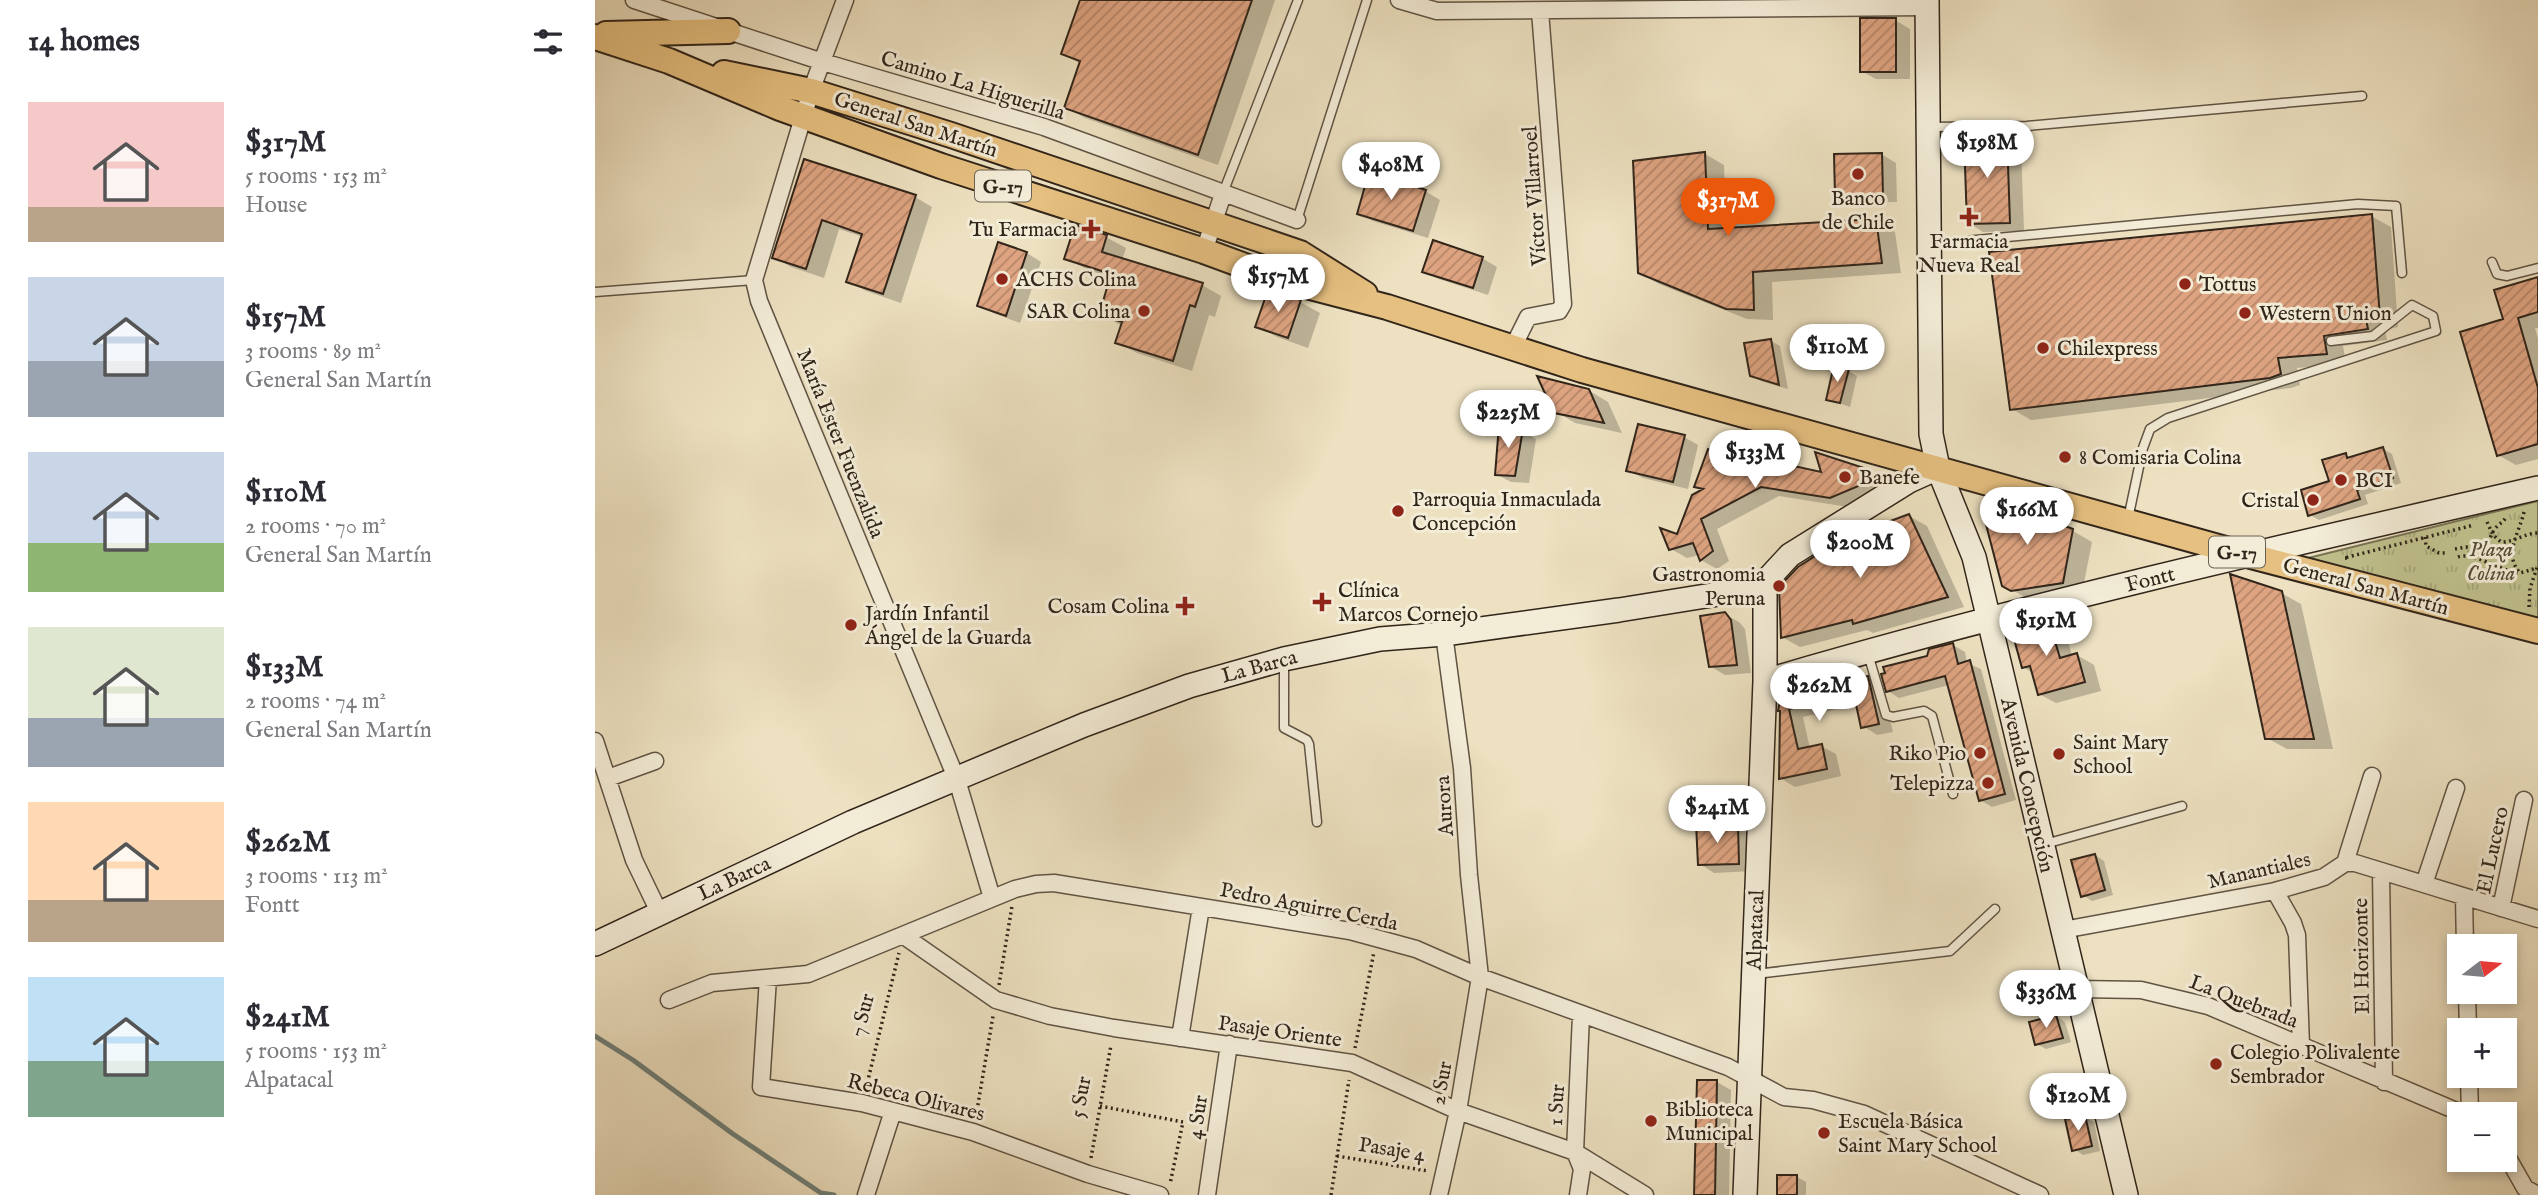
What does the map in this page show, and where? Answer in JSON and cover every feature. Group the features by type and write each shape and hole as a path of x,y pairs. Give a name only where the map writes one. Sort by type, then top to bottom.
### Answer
{"main road":[{"name":"Avenida Concepción","path":"1927,4 1931,434 1938,468 1974,557 2126,1195"},
{"path":"595,36 728,31"},
{"name":"General San Martín","path":"595,36 669,61 804,118 941,166 1204,251 1283,280 1387,307 1583,370 2247,555 2534,619"},
{"name":"General San Martín","path":"669,61 811,91 951,135 1300,253 1387,307"},
{"path":"1765,582 1790,555 1909,481 1938,468"},
{"name":"Fontt","path":"1765,681 1867,651 2247,555 2538,488"},
{"name":"La Barca","path":"595,944 853,822 1136,705 1189,686 1284,659 1380,639 1444,634 1686,600 1765,582"},
{"name":"Alpatacal","path":"1745,1195 1765,681 1765,582"}],"street":[{"name":"Camino La Higuerilla","path":"634,0 823,62 1044,127 1297,220"},
{"path":"754,280 811,91 845,0"},
{"path":"1399,0 1437,11 1927,4"},
{"name":"Víctor Villarroel","path":"1513,347 1528,317 1559,311 1563,304 1541,11"},
{"path":"1204,251 1223,194"},
{"name":"María Ester Fuenzalida","path":"754,280 759,301 957,780 992,898"},
{"name":"Aurora","path":"1444,634 1462,768 1469,875 1480,977"},
{"path":"595,741 634,860 659,912"},
{"path":"608,778 655,761"},
{"path":"2372,776 2345,863 2355,863 2538,919"},
{"path":"2424,884 2456,788"},
{"name":"El Lucero","path":"2501,908 2524,800"},
{"name":"Manantiales","path":"2063,930 2275,891 2324,877 2345,863"},
{"name":"El Horizonte","path":"2381,871 2384,1082"},
{"name":"Pedro Aguirre Cerda","path":"669,1000 712,984 808,974 1015,889 1054,883 1350,931 1416,949 1480,977 1728,1067 1784,1097 1813,1100 1864,1114 2040,1195"},
{"path":"2275,891 2297,935 2301,1046"},
{"path":"2464,897 2465,934"},
{"path":"1180,1038 1201,907"},
{"name":"Pasaje Oriente","path":"904,936 996,1000 1050,1016 1114,1028 1352,1063 1458,1111 1575,1152 1645,1195"},
{"name":"2 Sur","path":"1439,1195 1458,1111 1480,977"},
{"name":"Rebeca Olivares","path":"768,978 761,1087 862,1103 973,1132 1089,1174 1160,1195"},
{"name":"La Quebrada","path":"2077,989 2141,990 2208,1006 2447,1107"},
{"name":"1 Sur","path":"1578,1195 1582,1169 1575,1152 1581,1015"},
{"name":"4 Sur","path":"1207,1195 1229,1044"},
{"path":"866,1195 893,1111"},
{"path":"2516,1172 2525,1188 2537,1195"}],"lane":[{"path":"1223,194 1298,0"},
{"path":"1297,220 1367,0"},
{"path":"1929,127 2027,126 2362,96"},
{"path":"1931,244 2358,204 2396,205 2402,273"},
{"path":"2493,262 2497,274 2507,276 2538,268"},
{"path":"595,292 754,280"},
{"path":"2127,521 2143,448 2150,429 2168,418 2436,331 2433,316 2412,306 2373,336 2331,341"},
{"path":"1867,651 1886,715 1893,718 1924,711 1932,716 1954,794"},
{"path":"1284,659 1284,728 1307,740 1309,744 1317,822"},
{"path":"2043,845 2182,806"},
{"path":"1753,974 1950,951 1995,909"}],"path":[{"path":"2358,561 2344,558 2531,511"},
{"path":"2520,573 2513,566 2511,558 2524,512"},
{"path":"2455,549 2466,547 2482,551 2488,546 2494,530 2506,517"},
{"path":"2487,522 2493,535 2501,542 2510,542 2527,534 2538,533"},
{"path":"2425,537 2426,546 2439,553 2447,553"},
{"path":"2458,557 2470,555 2498,568 2520,573 2538,566"},
{"path":"2534,619 2528,602 2538,566"},
{"path":"2517,605 2534,619"},
{"path":"2534,619 2538,610"},
{"name":"7 Sur","path":"862,1103 904,936"},
{"name":"5 Sur","path":"1089,1174 1114,1028"},
{"path":"1100,1106 1184,1122 1168,1195"},
{"name":"Pasaje 4","path":"1337,1156 1442,1174"}],"green space":[{"name":"Plaza Colina","path":"2538,501 2538,624 2300,560"}],"building":[{"path":"1080,0 1252,0 1198,155 1064,108 1080,61 1061,54"},
{"path":"1860,18 1896,18 1896,72 1860,72"},
{"path":"2007,136 2010,223 1967,224 1964,137"},
{"path":"1705,152 1708,229 1876,219 1882,263 1753,272 1754,310 1726,309 1638,273 1633,161"},
{"name":"Banco de Chile","path":"1882,153 1883,195 1835,196 1834,154"},
{"path":"804,159 916,195 883,294 846,282 862,234 822,220 806,269 772,258"},
{"path":"1369,172 1426,190 1413,231 1357,214"},
{"name":"Tottus","path":"2372,214 2380,317 2366,319 2368,329 2324,336 2327,354 2278,358 2281,374 2270,378 2010,410 1989,252"},
{"name":"SAR Colina","path":"1075,225 1107,235 1102,252 1203,283 1195,307 1190,305 1173,361 1115,343 1122,322 1099,315 1111,274 1064,259"},
{"path":"1433,240 1483,257 1473,288 1422,272"},
{"name":"ACHS Colina","path":"998,242 1027,252 1006,316 977,306"},
{"path":"2538,277 2538,312 2518,318 2538,388 2538,444 2497,456 2460,332 2503,319 2494,290"},
{"path":"1268,290 1301,300 1288,338 1255,327"},
{"path":"1771,339 1779,385 1750,376 1744,343"},
{"path":"1834,365 1849,369 1840,403 1826,400"},
{"path":"1537,376 1589,389 1604,423 1554,413"},
{"path":"1638,424 1685,435 1673,482 1626,471"},
{"path":"1499,425 1523,429 1515,476 1495,475"},
{"path":"2383,447 2393,478 2357,490 2360,499 2308,516 2301,490 2329,481 2322,460 2346,453 2347,458"},
{"path":"1708,449 1758,472 1753,457 1821,472 1815,452 1864,468 1868,482 1830,498 1761,487 1701,519 1713,551 1700,561 1693,543 1669,550 1660,528 1677,534 1692,495 1703,489 1694,487"},
{"path":"1992,499 2073,529 2063,583 2011,591 2002,586 1983,513"},
{"path":"1909,514 1948,597 1853,624 1852,620 1781,638 1779,587 1798,567 1840,540"},
{"path":"2230,574 2282,591 2314,739 2265,739"},
{"path":"1725,612 1731,620 1737,665 1709,667 1700,616"},
{"path":"2048,618 2060,658 2077,653 2085,682 2038,695 2030,666 2022,668 2011,628"},
{"path":"1953,643 1958,664 1970,660 2005,794 1979,801 1945,676 1886,692 1881,674 1885,673 1883,667 1927,656 1929,649"},
{"path":"1868,676 1879,724 1861,728 1854,695 1789,709 1798,749 1822,744 1827,769 1779,779 1778,711 1781,694 1786,696"},
{"path":"1696,823 1729,828 1738,825 1739,864 1698,865"},
{"path":"2095,854 2105,890 2081,897 2071,860"},
{"path":"2056,1015 2063,1038 2035,1045 2029,1022"},
{"path":"1697,1080 1717,1080 1715,1195 1694,1195"},
{"path":"2085,1115 2092,1146 2072,1151 2065,1119"},
{"path":"1777,1175 1797,1175 1797,1195 1777,1195"}],"waterway":[{"path":"595,1036 821,1193 834,1195"}],"place":[{"name":"Banco de Chile","path":"1858,174"},
{"name":"Farmacia Nueva Real","path":"1969,217"},
{"name":"Tu Farmacia","path":"1091,229"},
{"name":"ACHS Colina","path":"1002,279"},
{"name":"Tottus","path":"2185,284"},
{"name":"SAR Colina","path":"1144,311"},
{"name":"Western Union","path":"2245,313"},
{"name":"Chilexpress","path":"2043,348"},
{"name":"8 Comisaria Colina","path":"2065,457"},
{"name":"Banefe","path":"1845,477"},
{"name":"BCI","path":"2341,480"},
{"name":"Cristal","path":"2313,500"},
{"name":"Parroquia Inmaculada Concepción","path":"1398,511"},
{"name":"Gastronomia Peruna","path":"1779,586"},
{"name":"Clínica Marcos Cornejo","path":"1322,602"},
{"name":"Cosam Colina","path":"1185,606"},
{"name":"Jardín Infantil Ángel de la Guarda","path":"851,625"},
{"name":"Riko Pio","path":"1980,753"},
{"name":"Saint Mary School","path":"2059,754"},
{"name":"Telepizza","path":"1988,783"},
{"name":"Colegio Polivalente Sembrador","path":"2216,1064"},
{"name":"Biblioteca Municipal","path":"1651,1121"},
{"name":"Escuela Básica Saint Mary School","path":"1824,1133"}]}
